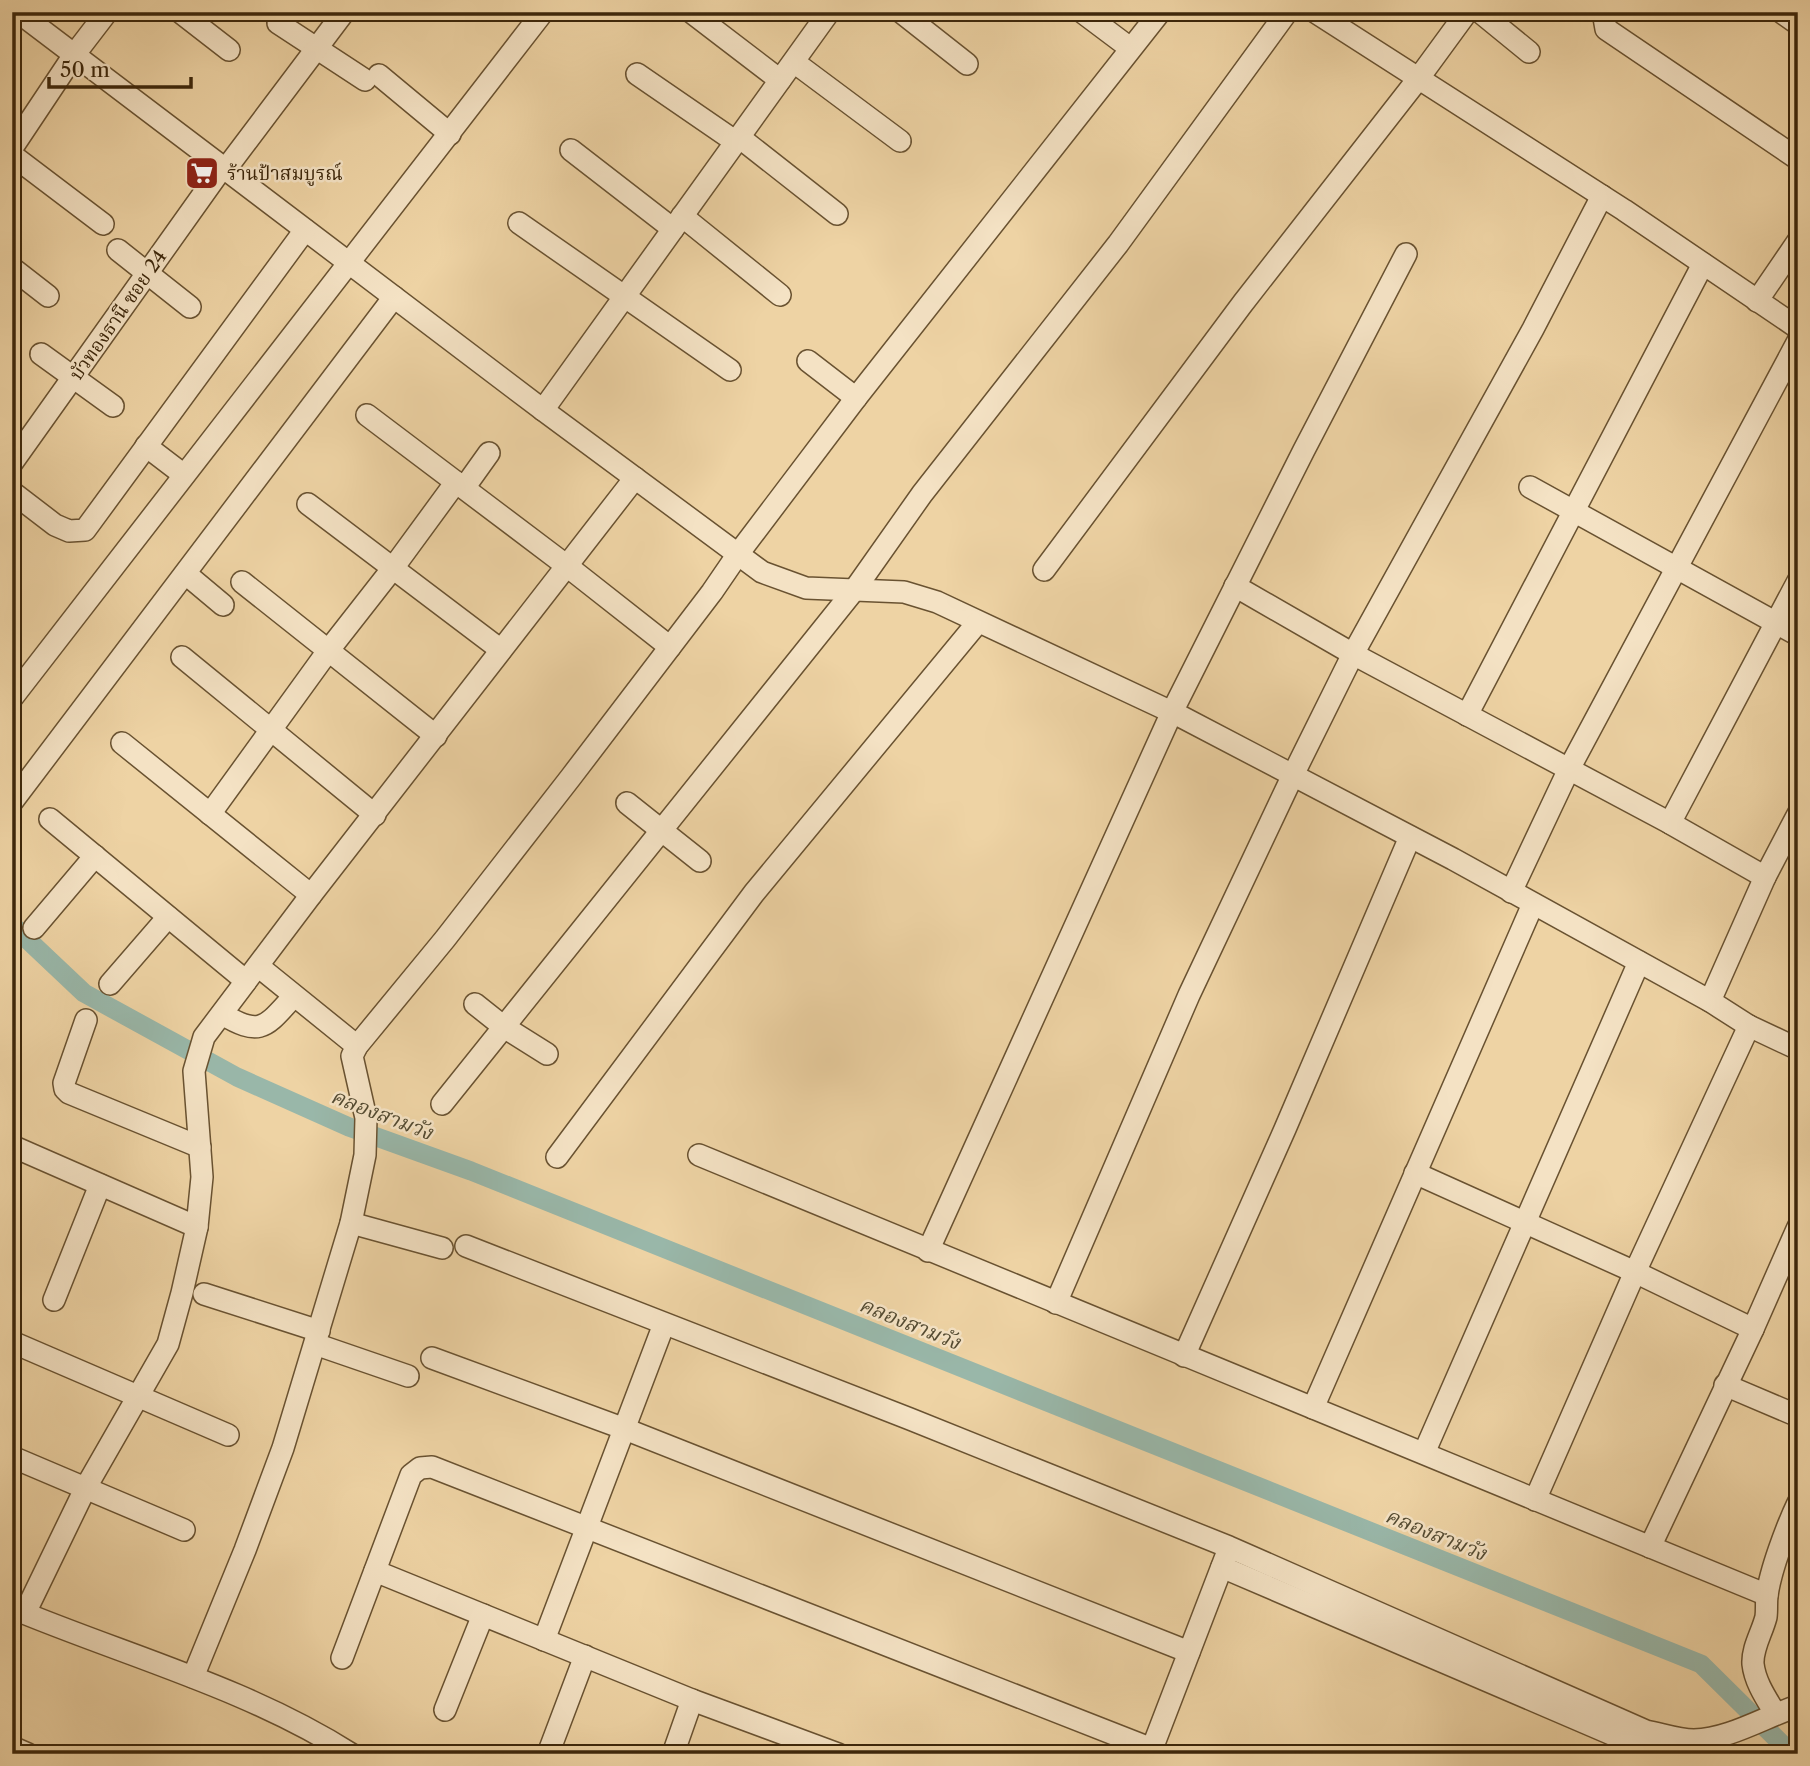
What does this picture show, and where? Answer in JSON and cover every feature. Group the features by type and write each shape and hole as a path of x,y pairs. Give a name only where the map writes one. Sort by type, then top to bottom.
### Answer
{"street":[{"path":"18,12 542,410 762,572 806,588 904,592 937,602 1172,712 1511,892 1710,1001 1749,1026 1798,1049"},
{"path":"12,148 74,55 107,12"},
{"path":"180,12 229,50"},
{"name":"บัวทองธานี ซอย 24","path":"12,463 224,169 344,12"},
{"path":"12,698 543,12"},
{"path":"691,12 780,80"},
{"path":"542,410 829,12"},
{"path":"901,12 967,64"},
{"path":"1082,12 1130,48"},
{"path":"193,1677 283,1448 351,1223 365,1155 366,1118 352,1056 357,1046 453,928 712,592 856,398 1160,12"},
{"path":"442,1104 855,589 922,494 1118,244 1287,12"},
{"path":"1315,12 1602,197 1798,328"},
{"path":"1044,570 1243,303 1418,79 1466,12"},
{"path":"1480,12 1529,52"},
{"path":"1603,12 1606,29 1798,159"},
{"path":"1782,12 1798,24"},
{"path":"278,23 372,77 450,134"},
{"path":"794,62 901,141"},
{"path":"637,74 737,140 837,214"},
{"path":"571,150 780,295"},
{"path":"12,155 103,224"},
{"path":"1056,1303 1189,995 1293,775 1353,654 1602,197"},
{"path":"519,223 730,370"},
{"path":"12,492 55,525 69,531 85,530 305,230"},
{"path":"1757,301 1798,241"},
{"path":"118,250 190,307"},
{"path":"928,1251 1172,712 1406,254"},
{"path":"1467,715 1703,264"},
{"path":"12,268 48,296"},
{"path":"12,802 394,297"},
{"path":"1511,892 1569,769 1798,341"},
{"path":"41,354 113,406"},
{"path":"808,361 856,398"},
{"path":"367,415 670,647"},
{"path":"146,446 184,475"},
{"path":"210,814 328,651 460,485 489,453"},
{"path":"351,1754 300,1723 193,1677 18,1611 171,1336 197,1227 202,1177 194,1071 204,1037 635,478"},
{"path":"1531,487 1798,635"},
{"path":"308,504 501,650"},
{"path":"186,574 223,605"},
{"path":"1670,823 1798,581"},
{"path":"242,582 436,736"},
{"path":"1235,586 1353,654 1670,823 1765,877"},
{"path":"557,1157 754,893 978,622"},
{"path":"181,657 374,815"},
{"path":"122,743 312,895"},
{"path":"627,803 700,861"},
{"path":"1710,1001 1765,877 1798,814"},
{"path":"50,820 168,917 252,974 295,996 357,1046"},
{"path":"1184,1356 1285,1129 1409,837"},
{"path":"34,929 95,856"},
{"path":"1313,1408 1533,904"},
{"path":"110,984 168,917"},
{"path":"1424,1453 1639,962"},
{"path":"222,1014 240,1025 252,1028 267,1025 295,996"},
{"path":"475,1004 504,1027 547,1054"},
{"path":"86,1020 64,1083 69,1093 200,1147"},
{"path":"1535,1500 1635,1272 1749,1026"},
{"path":"12,1146 197,1227"},
{"path":"699,1155 1767,1595"},
{"path":"1415,1173 1635,1272 1753,1329"},
{"path":"54,1300 100,1185"},
{"path":"351,1223 442,1248"},
{"path":"1650,1547 1798,1227"},
{"path":"466,1246 910,1419 1226,1557 1651,1751 1669,1754"},
{"path":"204,1294 317,1337 408,1376"},
{"path":"544,1640 664,1324"},
{"path":"12,1342 228,1436"},
{"path":"432,1358 625,1429 1189,1652"},
{"path":"1725,1385 1798,1416"},
{"path":"12,1458 184,1530"},
{"path":"342,1658 411,1475 420,1468 432,1467 1151,1751 1226,1557"},
{"path":"1773,1714 1761,1689 1753,1660 1765,1620 1767,1595 1787,1525 1798,1503"},
{"path":"1226,1557 1646,1731 1695,1740 1734,1732 1798,1706"},
{"path":"374,1571 692,1699 796,1746 838,1754"},
{"path":"445,1710 484,1615"},
{"path":"548,1754 585,1656"},
{"path":"673,1754 692,1699"},
{"path":"1677,1754 1695,1740"},
{"path":"12,1747 28,1754"}],"waterway":[{"name":"คลองสามวัง","path":"12,925 84,993 237,1077 349,1127 471,1171 1701,1664 1792,1754"}],"place":[{"name":"ร้านป้าสมบูรณ์","path":"202,173"}]}
